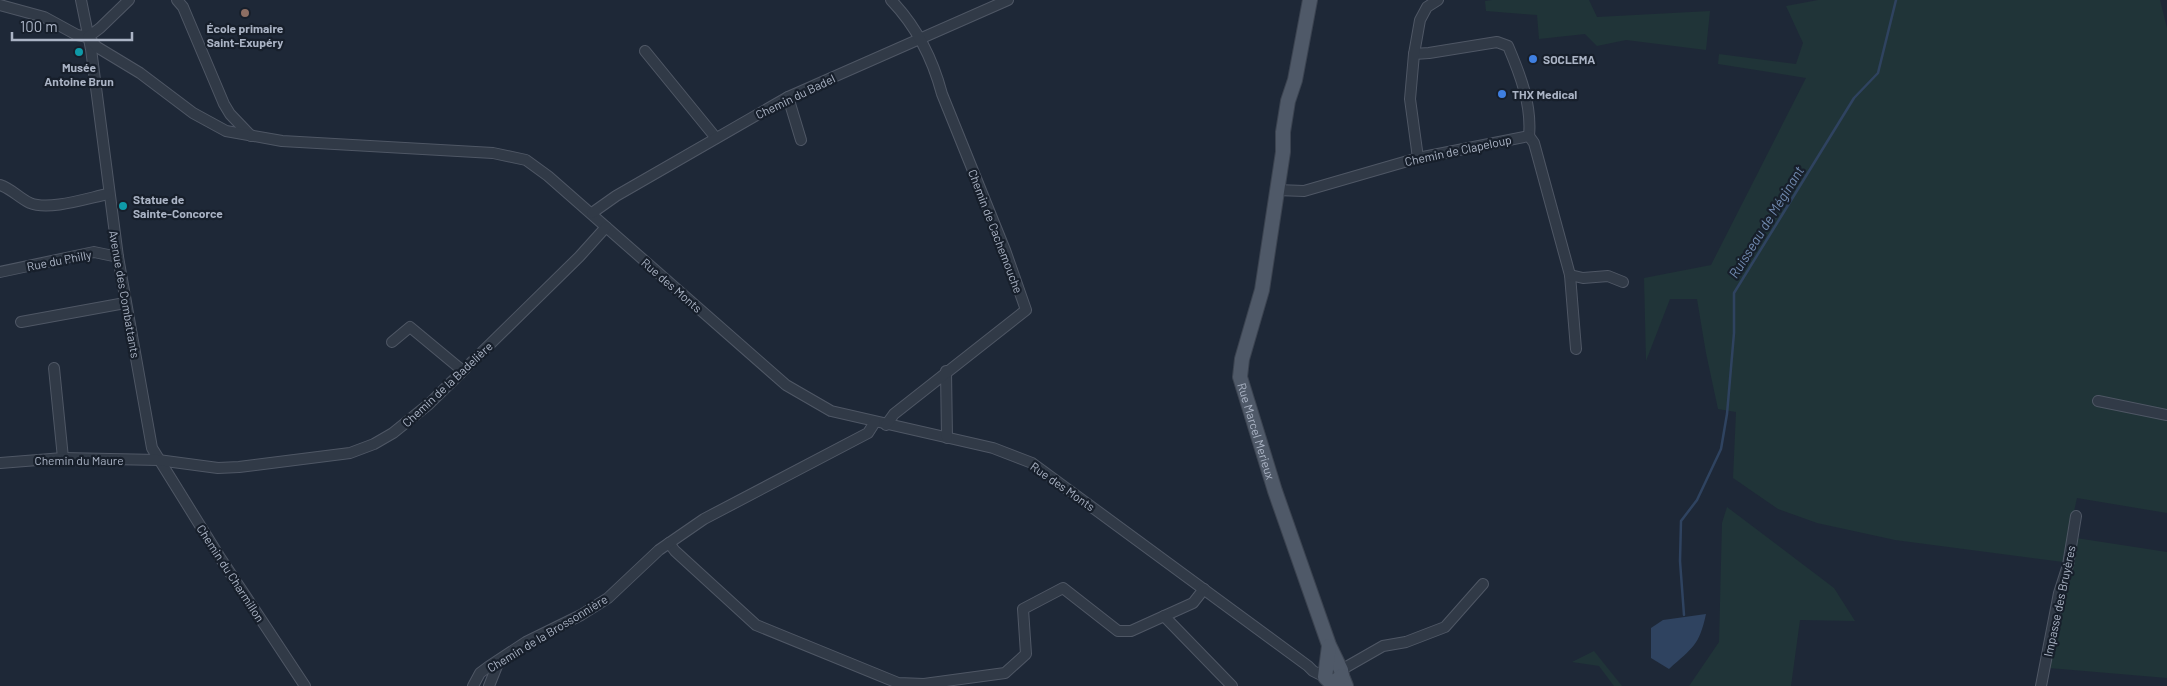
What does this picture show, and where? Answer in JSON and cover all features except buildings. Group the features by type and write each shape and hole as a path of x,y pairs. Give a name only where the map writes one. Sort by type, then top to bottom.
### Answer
{"main road":[{"name":"Rue Marcel Merieux","path":"1310,0 1295,80 1288,101 1283,132 1283,152 1262,290 1242,359 1240,377 1275,491 1328,645 1335,675"}],"street":[{"name":"Avenue des Combattants","path":"81,0 88,37 108,194 125,303 152,448 158,460"},
{"path":"88,37 129,0"},
{"path":"177,0 184,7 219,94 228,111 252,136"},
{"path":"891,0 920,39"},
{"name":"Chemin du Badel","path":"592,213 616,196 788,97 1008,0"},
{"path":"1418,158 1410,99 1414,54 1420,20 1427,7 1438,0"},
{"name":"Rue des Monts","path":"0,5 44,17 77,35 88,37 97,47 140,73 193,113 226,131 282,141 494,153 526,160 592,213 786,385 831,411 994,448 1032,463 1308,666 1335,675"},
{"name":"Chemin de Cachemouche","path":"886,424 894,414 1026,310 1005,250 920,39"},
{"path":"1414,54 1497,42 1508,46 1516,63 1528,107 1529,136"},
{"path":"645,51 716,138"},
{"path":"788,97 801,140"},
{"path":"218,128 227,121 228,111"},
{"name":"Chemin de Clapeloup","path":"1277,190 1304,191 1418,158 1529,136 1534,143 1570,275 1576,349"},
{"path":"0,185 14,190 29,202 42,206 108,194"},
{"name":"Chemin de la Badelière","path":"158,460 218,468 239,467 350,453 374,444 393,433 429,404 579,257 606,227"},
{"name":"Rue du Philly","path":"0,272 94,252 118,257"},
{"path":"1570,275 1583,278 1608,276 1623,282"},
{"path":"20,322 125,303"},
{"path":"392,342 410,327 463,370"},
{"path":"54,368 63,458"},
{"path":"946,372 947,438"},
{"path":"2098,401 2167,415"},
{"name":"Chemin de la Brossonnière","path":"473,686 480,672 526,642 608,598 659,550 704,519 868,433 875,422"},
{"name":"Chemin du Maure","path":"0,463 63,458 158,460"},
{"name":"Chemin du Charmillon","path":"158,460 305,686"},
{"name":"Impasse des Bruyères","path":"2041,686 2059,593 2068,565 2076,516"},
{"path":"670,543 675,551 756,625 898,683 924,684 1005,673 1026,654 1023,609 1063,588 1118,632 1131,631 1193,603 1204,589"},
{"path":"1335,675 1382,646 1406,642 1445,627 1483,584"},
{"path":"1164,616 1232,686"},
{"path":"489,686 497,666 495,663"}],"green space":[{"path":"1589,0 1597,17 1710,11 1706,50 1626,40 1597,46 1585,34 1539,39 1537,15 1486,11 1485,1"},
{"path":"1818,0 2160,0 2167,28 2167,513 2077,498 2063,562 1895,540 1817,523 1778,509 1733,478 1736,412 1718,409 1697,299 1670,299 1646,361 1644,278 1711,265 1806,78 1718,64 1719,54 1796,64 1803,43 1786,6"},
{"path":"1727,507 1834,588 1855,621 1800,620 1791,686 1689,686 1719,642 1722,523"},
{"path":"2076,538 2167,552 2167,678 2049,668"},
{"path":"1594,651 1622,686 1614,686 1599,666 1572,662"}],"water":[{"path":"1706,614 1698,640 1669,669 1651,658 1651,628 1663,620"}],"waterway":[{"name":"Ruisseau de Méginant","path":"1684,615 1680,561 1681,521 1697,500 1721,449 1727,414 1734,333 1734,293 1854,98 1878,73 1896,0"}],"place":[{"name":"École primaire Saint-Exupéry","path":"245,13"},
{"name":"Musée Antoine Brun","path":"79,52"},
{"name":"SOCLEMA","path":"1533,59"},
{"name":"THX Medical","path":"1502,94"},
{"name":"Statue de Sainte-Concorce","path":"123,206"}]}
